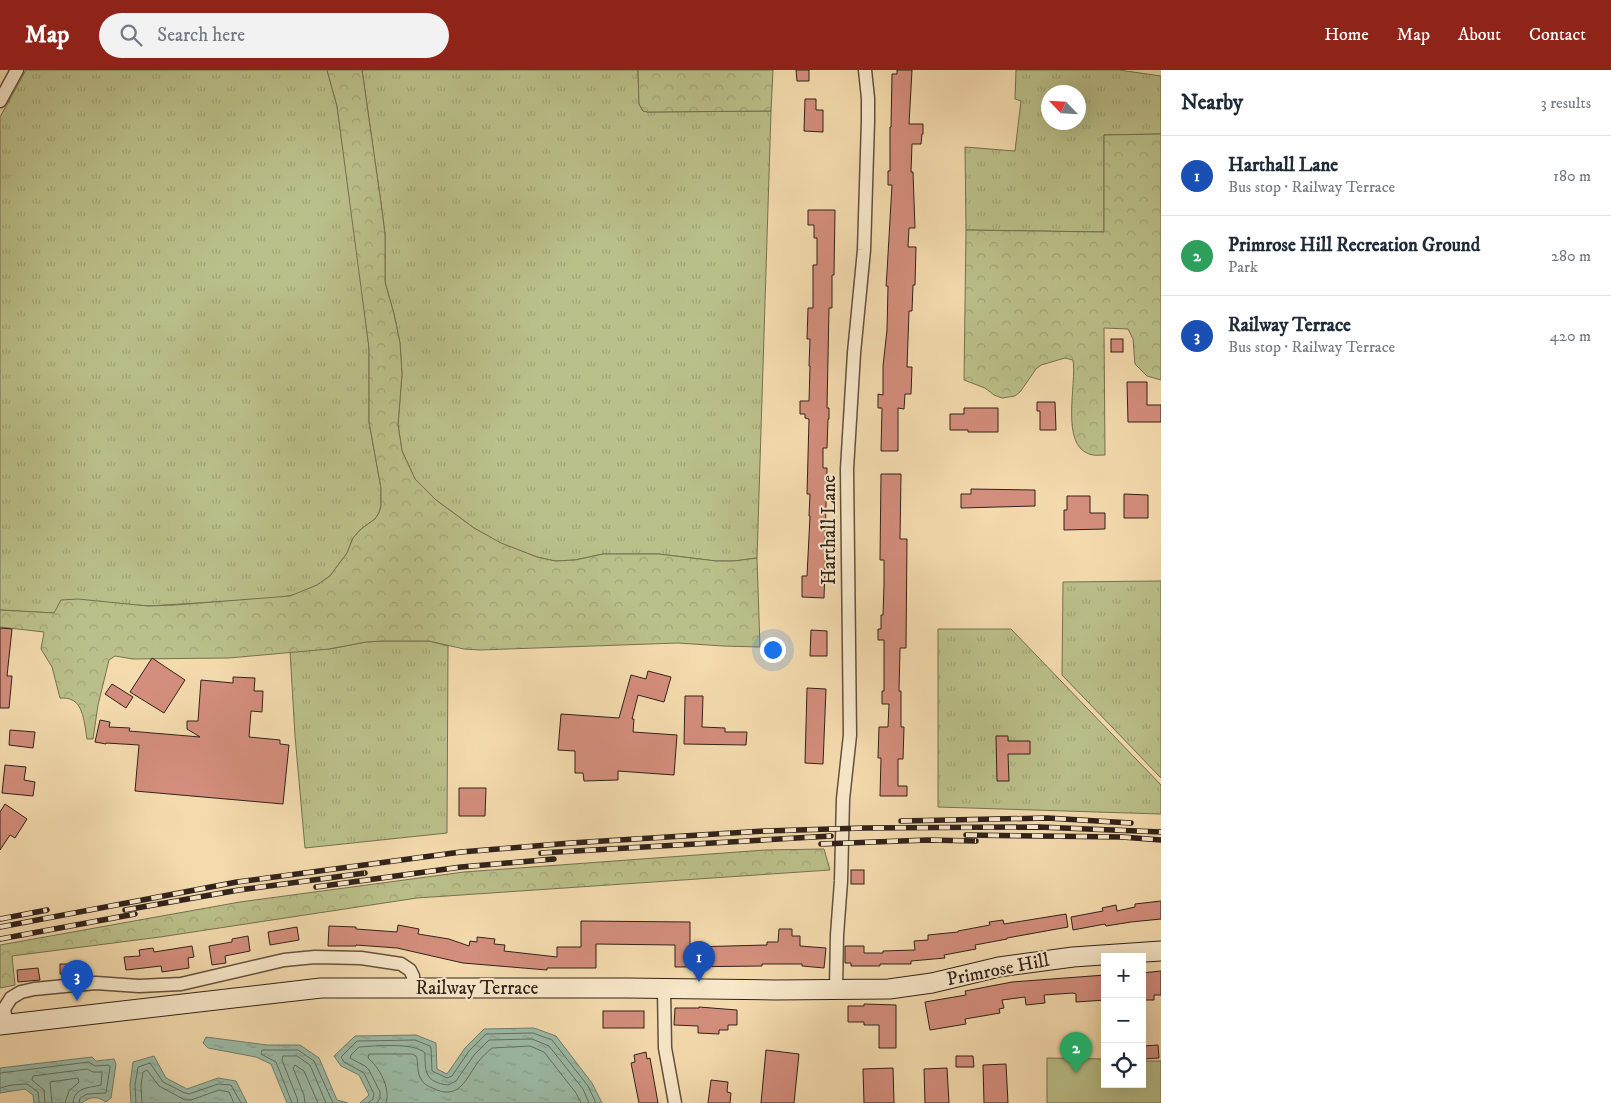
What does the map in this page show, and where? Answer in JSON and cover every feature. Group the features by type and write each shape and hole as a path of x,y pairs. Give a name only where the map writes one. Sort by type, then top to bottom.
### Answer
{"street":[{"path":"0,101 17,70"},
{"name":"Harthall Lane","path":"836,989 843,798 850,735 847,470 854,354 864,250 868,120 865,70"},
{"name":"Primrose Hill","path":"836,989 889,989 932,983 1036,962 1073,957 1161,951"},
{"path":"4,1025 4,1009 11,998 21,992 34,988 96,983 139,986 181,984 284,960 315,957 361,958 401,964 410,970 413,976 413,988"},
{"name":"Railway Terrace","path":"4,1025 321,988 836,989"},
{"path":"664,989 665,1048 675,1103"}],"green space":[{"path":"26,70 327,70 337,106 360,270 369,348 369,422 381,488 381,506 375,519 361,529 353,538 347,553 330,576 317,585 300,593 280,598 148,606 91,601 54,613 0,610 0,117"},
{"path":"327,70 362,70 385,234 385,282 400,343 402,374 398,425 402,451 415,479 436,500 474,528 501,543 537,557 555,561 575,560 603,554 659,554 716,561 757,558 760,647 678,643 480,650 464,649 429,641 382,641 329,649 229,658 133,659 115,656 109,660 98,705 93,739 87,739 79,707 71,699 60,698 52,667 41,649 44,632 0,627 0,610 54,613 61,600 78,599 148,606 290,596 317,585 330,576 347,553 353,538 361,529 375,519 379,513 381,488 369,422 369,348 337,106"},
{"path":"362,70 638,70 639,104 643,111 771,111 757,558 716,561 659,554 603,554 575,560 555,561 537,557 500,543 474,528 436,500 415,479 402,451 398,425 402,374 400,343 385,282 385,234"},
{"path":"638,70 773,70 771,111 643,111 639,104"},
{"path":"1016,70 1119,70 1161,76 1161,134 1104,135 1104,232 966,230 965,147 1015,151 1021,101 1015,99"},
{"path":"1161,134 1161,380 1147,376 1135,364 1133,339 1128,329 1104,328 1105,455 1091,455 1080,448 1072,426 1073,360 1065,358 1041,365 1015,396 1002,398 985,388 964,380 966,230 1104,232 1104,135"},
{"path":"1161,581 1161,778 1062,675 1063,582"},
{"path":"938,629 1011,629 1161,785 1161,814 938,807"},
{"path":"382,641 429,641 448,646 447,833 305,848 290,651 329,649"},
{"path":"824,849 830,870 417,898 160,937 12,956 15,985 0,988 0,945 240,902 464,872 765,850"},
{"path":"1047,1058 1101,1059 1101,1088 1146,1088 1146,1061 1161,1061 1161,1103 1047,1103"}],"water":[{"path":"534,1028 556,1036 592,1083 602,1103 360,1103 369,1095 359,1075 341,1066 334,1056 355,1036 416,1035 436,1043 437,1069 447,1074 465,1048 484,1029"},
{"path":"206,1037 267,1045 300,1045 319,1058 337,1100 348,1103 287,1103 271,1064 256,1057 208,1048 203,1043"},
{"path":"154,1056 166,1078 187,1089 218,1078 236,1081 247,1103 131,1103 130,1085 133,1062"},
{"path":"92,1057 96,1061 114,1059 116,1064 111,1098 106,1102 94,1098 82,1103 34,1103 33,1095 25,1089 0,1093 0,1068"}],"building":[{"path":"796,70 809,70 809,81 797,81"},
{"path":"897,70 912,70 909,124 923,124 923,134 921,144 912,144 911,172 913,172 915,228 909,228 908,247 916,247 915,285 913,285 912,311 909,311 907,367 912,367 911,394 905,394 904,409 898,408 898,451 881,451 882,408 878,408 878,394 883,395 883,366 887,330 888,286 886,286 892,185 888,185 888,171 890,171 892,74 897,74"},
{"path":"805,99 816,99 816,110 823,110 823,132 804,131"},
{"path":"808,210 835,210 832,308 829,308 827,408 829,408 829,419 827,448 823,448 823,468 827,468 824,598 802,597 802,576 807,576 810,494 807,494 809,419 805,418 805,414 800,414 800,401 809,401 810,339 807,339 808,308 813,308 813,265 817,265 817,238 814,238 814,225 808,225"},
{"path":"1111,339 1123,339 1123,352 1111,352"},
{"path":"1127,382 1147,382 1147,405 1161,405 1161,422 1128,422"},
{"path":"1037,402 1055,402 1056,430 1040,430 1040,411 1037,411"},
{"path":"964,408 998,408 998,432 950,430 950,414 964,414"},
{"path":"881,474 901,474 900,539 907,539 906,648 900,648 899,691 901,691 901,727 904,727 903,759 898,759 898,786 907,786 907,796 880,796 881,758 878,758 879,727 888,727 889,704 882,704 882,691 884,691 884,640 878,640 878,629 881,629 881,615 883,615 884,585 884,560 880,560"},
{"path":"971,489 1035,490 1035,506 961,508 961,494 971,494"},
{"path":"1124,494 1148,495 1148,518 1124,518"},
{"path":"1067,496 1090,496 1090,513 1105,513 1105,529 1064,530 1064,510 1067,510"},
{"path":"0,628 12,629 7,676 12,676 9,708 0,708"},
{"path":"811,630 827,631 827,656 810,656"},
{"path":"152,658 185,680 164,713 130,692"},
{"path":"648,671 671,677 664,702 638,695 632,719 634,719 633,732 677,735 674,775 618,771 618,780 584,781 583,773 575,773 575,751 558,750 561,714 619,718 631,675 646,679"},
{"path":"233,677 255,678 254,691 263,691 262,712 251,711 249,737 280,740 280,744 289,745 283,804 135,791 139,745 95,742 100,720 110,722 109,727 130,728 129,731 200,737 187,729 187,721 198,721 201,680 233,683"},
{"path":"112,684 133,697 126,708 105,694"},
{"path":"807,688 826,689 823,764 805,763"},
{"path":"685,696 703,696 702,727 725,728 725,732 747,732 746,745 684,744"},
{"path":"10,730 35,732 33,748 9,745"},
{"path":"996,736 1008,736 1008,741 1030,741 1030,754 1008,754 1009,781 997,781"},
{"path":"5,765 26,767 24,780 35,782 33,796 2,793"},
{"path":"459,788 486,788 485,816 459,816"},
{"path":"5,804 27,819 15,838 10,835 0,850 0,812"},
{"path":"851,870 864,870 864,884 851,884"},
{"path":"1161,901 1161,919 1106,926 1105,924 1073,930 1071,917 1103,911 1102,908 1116,905 1117,911 1135,907 1135,904"},
{"path":"1066,914 1068,927 975,945 976,949 944,955 945,958 911,961 911,964 880,964 880,966 851,966 851,963 845,963 845,946 864,946 864,953 915,950 914,941 928,940 928,935 958,932 990,925 989,922 1003,920 1004,924"},
{"path":"581,921 690,922 690,947 767,945 767,942 778,942 779,929 792,929 792,936 800,936 800,946 826,948 824,968 802,966 802,964 675,967 675,945 596,944 596,968 547,968 547,970 463,963 397,948 356,945 328,946 329,926 397,932 398,925 419,929 418,934 449,939 469,946 470,941 477,942 477,937 495,939 494,944 505,945 504,951 557,957 557,947 581,947"},
{"path":"297,927 299,940 270,945 268,932"},
{"path":"248,936 250,951 225,956 226,963 212,965 209,946 232,942 232,939"},
{"path":"192,946 194,957 188,958 189,968 162,972 161,966 126,970 124,957 140,956 139,950 153,948 154,952"},
{"path":"60,964 87,964 87,976 70,977 70,974 60,974"},
{"path":"38,968 40,980 18,982 17,970"},
{"path":"1161,971 1161,995 1154,995 1154,1000 1146,1000 1146,973"},
{"path":"1101,975 1101,1000 1076,1002 1076,994 1073,993 1044,995 1045,1003 1026,1005 1025,997 1002,1000 1004,1008 999,1009 1000,1013 965,1019 966,1024 930,1030 925,1002 966,995 965,991 1012,982"},
{"path":"864,1004 896,1005 896,1048 879,1048 879,1025 864,1025 864,1022 848,1022 848,1006 864,1006"},
{"path":"699,1007 737,1010 737,1025 728,1025 728,1030 719,1030 719,1034 698,1033 698,1026 674,1025 675,1008"},
{"path":"603,1011 644,1011 644,1028 603,1028"},
{"path":"1158,1045 1159,1058 1146,1059 1146,1046"},
{"path":"766,1050 799,1054 794,1103 761,1103"},
{"path":"646,1052 647,1059 650,1058 658,1103 639,1103 631,1063 635,1062 634,1055"},
{"path":"956,1056 973,1056 974,1067 956,1067"},
{"path":"1006,1064 1008,1103 984,1103 983,1065"},
{"path":"893,1068 894,1103 864,1103 863,1069"},
{"path":"947,1068 949,1103 925,1103 924,1069"},
{"path":"711,1080 728,1082 727,1092 731,1093 730,1103 708,1103"}],"railway":[{"path":"901,821 1047,818 1131,823"},
{"path":"0,927 237,882 461,852 765,831 864,828 1039,827 1161,832"},
{"path":"966,835 1122,837 1161,840"},
{"path":"541,853 831,836"},
{"path":"821,844 928,840 976,841"},
{"path":"316,887 461,867 554,859"},
{"path":"125,910 239,890 365,873"},
{"path":"0,919 47,910"},
{"path":"0,939 135,914"}],"place":[{"name":"Harthall Lane","path":"699,982"},
{"name":"Railway Terrace","path":"77,1001"},
{"name":"Primrose Hill Recreation Ground","path":"1076,1073"}]}
